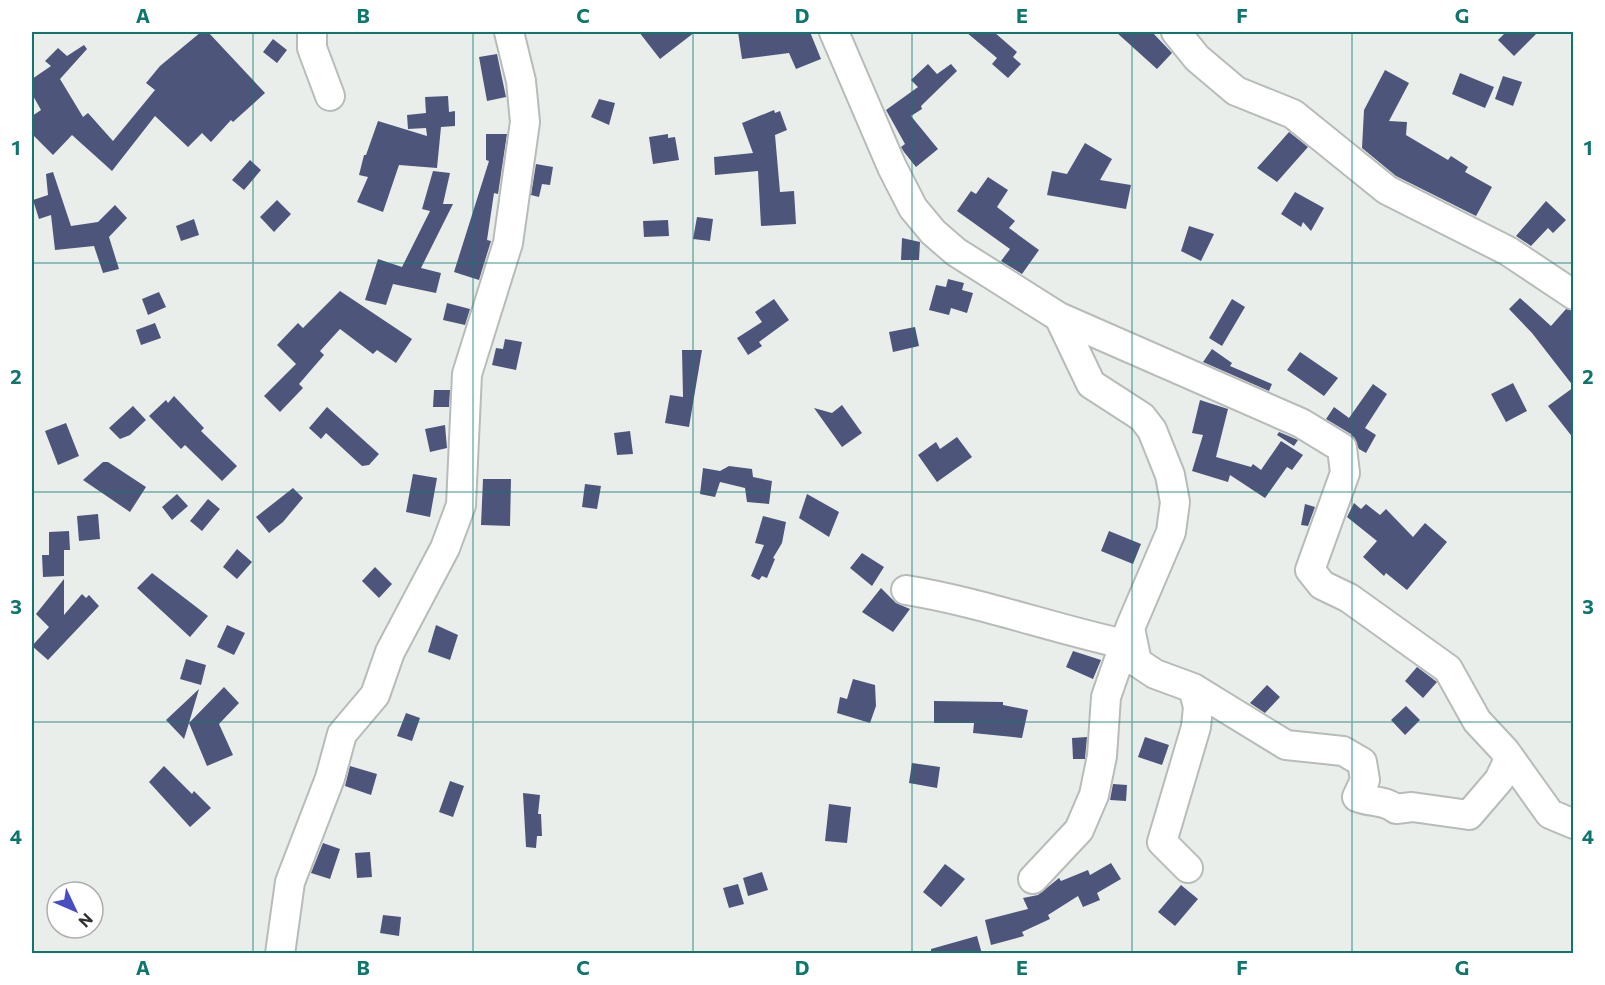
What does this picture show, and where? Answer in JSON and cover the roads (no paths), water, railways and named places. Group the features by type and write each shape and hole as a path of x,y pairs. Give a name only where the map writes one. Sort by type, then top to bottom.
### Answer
{"street":[{"path":"312,32 312,48 330,96"},
{"path":"280,954 290,882 330,778 342,735 375,695 390,652 445,548 461,505 467,374 508,243 525,122 521,81 509,32"},
{"path":"834,32 892,167 913,208 933,232 956,252 1059,317 1301,423 1342,448 1345,473 1310,570 1322,585 1349,598 1448,669 1477,721 1505,751 1513,780 1550,814 1574,824"},
{"path":"1176,32 1197,58 1236,91 1293,114 1387,190 1508,251 1574,295"},
{"path":"1033,879 1079,830 1094,795 1102,756 1106,697 1127,636 1171,532 1176,502 1170,475 1152,430 1142,417 1091,384 1059,317"},
{"path":"906,590 957,598 1064,631 1127,636"},
{"path":"1127,636 1137,662 1155,674 1193,688 1286,745 1342,751 1362,762 1365,780 1357,797 1367,801 1386,801 1396,808 1412,807 1469,815 1513,780"},
{"path":"1188,868 1162,842 1196,727 1198,707 1193,688"}]}
